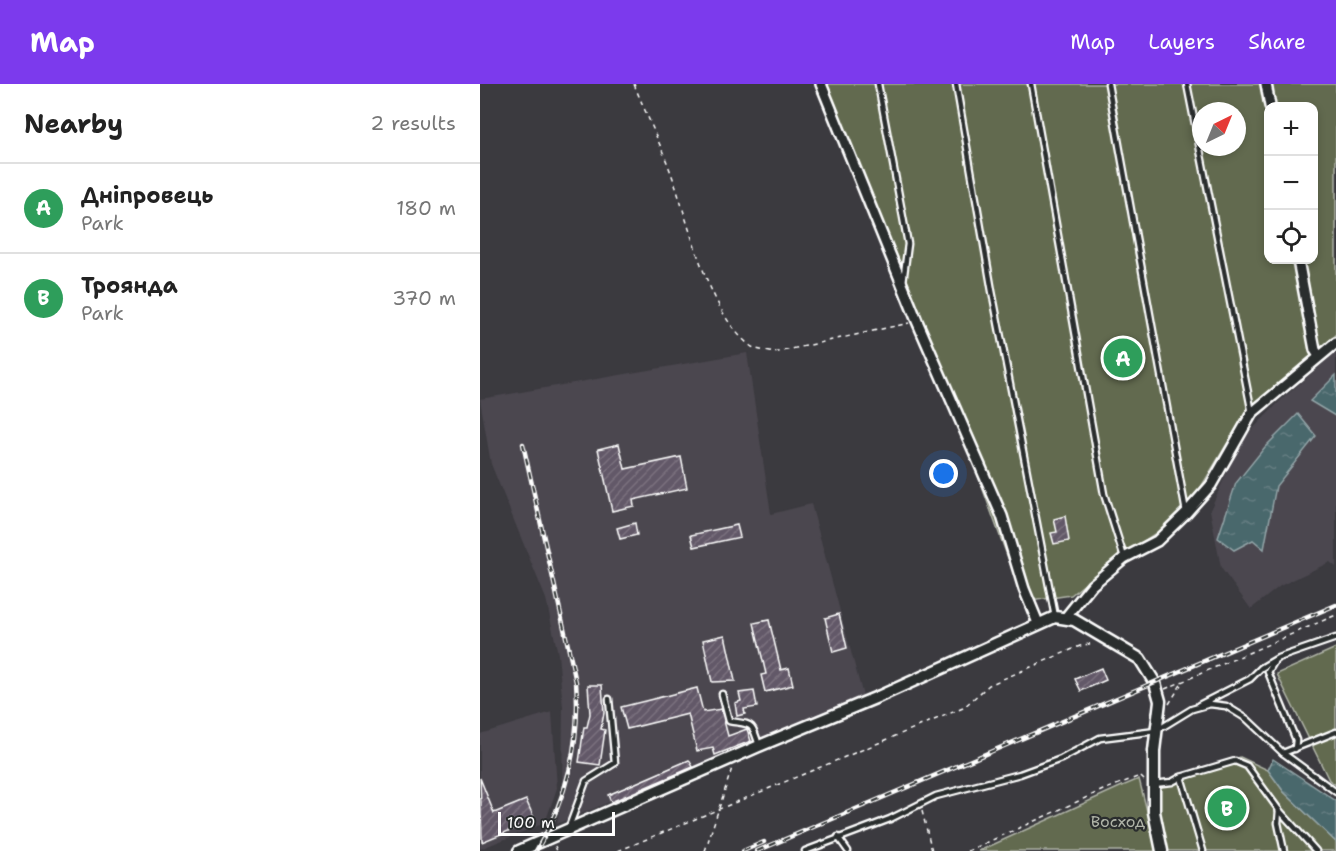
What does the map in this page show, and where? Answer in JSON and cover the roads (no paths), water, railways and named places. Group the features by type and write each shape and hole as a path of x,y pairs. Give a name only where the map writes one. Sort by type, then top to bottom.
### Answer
{"street":[{"path":"821,84 845,149 917,321 1002,516 1024,589 1038,623"},
{"path":"1266,84 1269,102"},
{"path":"1299,264 1315,350 1319,356"},
{"path":"519,851 880,696 1038,623 1061,617 1092,585 1124,558 1157,541 1186,513 1211,485 1252,413 1336,343"},
{"path":"1061,617 1140,659 1159,692 1150,784 1162,851"}],"lane":[{"path":"878,84 908,244 903,283"},
{"path":"956,84 992,291 1061,617"},
{"path":"1031,84 1104,494 1115,536 1124,558"},
{"path":"1108,84 1186,513"},
{"path":"1187,84 1252,413"},
{"path":"807,851 838,837 890,819 936,796 1020,774 1061,759 1100,738 1156,731 1192,709 1250,679 1261,668 1278,658 1336,638"},
{"path":"1278,658 1268,672 1296,740 1295,749"},
{"path":"722,694 729,721 748,722 753,727 759,746"},
{"path":"568,829 586,781 615,763 609,699"},
{"path":"1192,709 1209,704 1226,705 1247,719 1283,753 1336,792"},
{"path":"1283,753 1336,732"},
{"path":"1150,784 1172,782 1180,777 1235,761 1247,766 1279,810 1316,851"},
{"path":"1180,777 1203,851"},
{"path":"1279,810 1278,823 1284,851"},
{"path":"838,837 848,851"}],"water":[{"path":"1336,375 1336,415 1335,416 1310,401"},
{"path":"1298,414 1316,436 1276,486 1264,549 1253,540 1234,550 1218,538 1236,483 1265,447"},
{"path":"1273,759 1336,801 1336,842 1284,792 1268,770"}],"railway":[{"path":"523,444 576,682 577,704 570,770 556,811 536,851"},
{"path":"757,851 1336,605"},
{"path":"743,851 764,842"}],"place":[{"name":"Дніпровець","path":"1123,358"},
{"name":"Троянда","path":"1227,808"}],"park label":[{"name":"Восход","path":"1118,821"}]}
